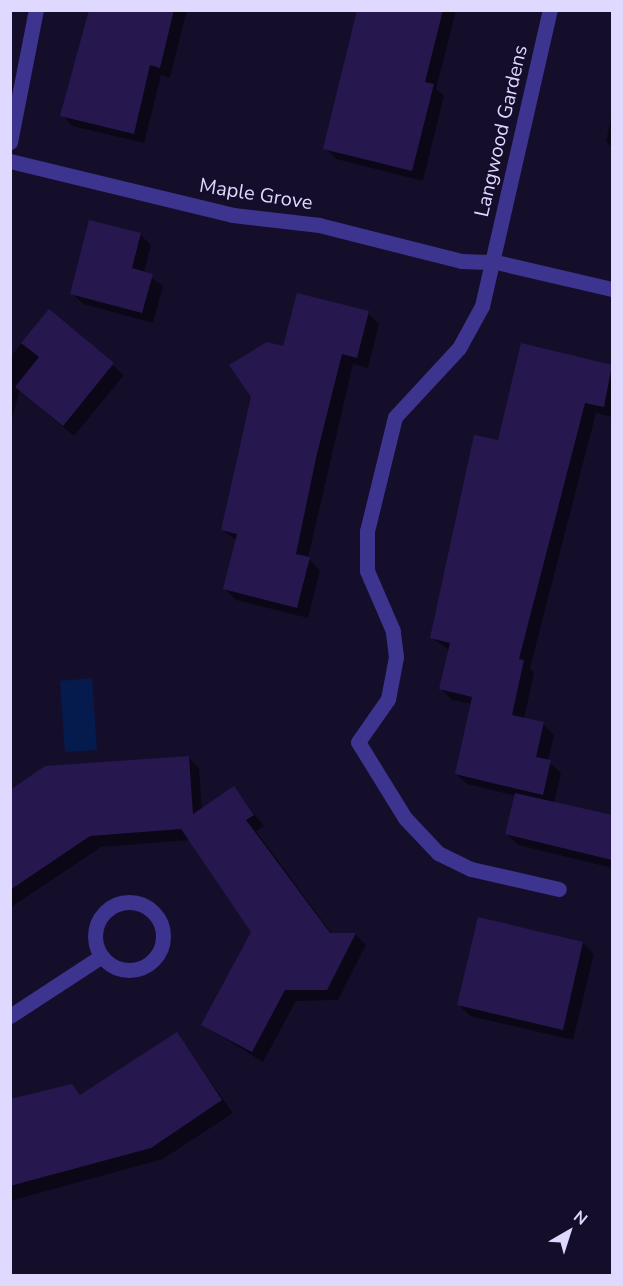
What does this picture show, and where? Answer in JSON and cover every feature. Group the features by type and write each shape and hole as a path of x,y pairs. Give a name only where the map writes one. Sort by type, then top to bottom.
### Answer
{"street":[{"path":"10,142 36,10"},
{"name":"Langwood Gardens","path":"550,10 505,198 496,262 472,330 395,417 367,531 367,571 393,631 396,657 388,699 358,742 405,818 438,854 471,869 559,889"},
{"name":"Maple Grove","path":"10,161 233,215 319,225 461,261 496,262 612,289"},
{"path":"130,901 157,915 162,945 142,968 127,971 100,957 94,943 102,913 130,901"},
{"path":"10,1016 100,957"}],"water":[{"path":"92,678 97,750 65,752 60,681"}],"building":[{"path":"89,10 174,10 160,68 150,65 134,134 60,116"},
{"path":"357,10 443,10 425,82 434,84 412,171 323,149"},
{"path":"89,220 141,233 132,268 153,274 142,313 70,294"},
{"path":"297,293 369,311 357,358 342,354 316,458 296,554 310,557 297,608 223,589 237,534 221,530 251,397 229,365 267,342 283,346"},
{"path":"49,309 114,363 63,426 15,387 39,357 21,343"},
{"path":"521,343 612,365 604,407 585,403 519,659 524,660 512,715 544,722 536,757 551,760 543,795 455,774 472,697 439,689 450,643 430,638 474,435 498,440"},
{"path":"189,756 193,814 234,786 254,815 246,820 330,933 356,933 327,990 285,990 252,1052 201,1025 251,932 181,829 90,836 10,890 10,790 45,766"},
{"path":"515,793 612,815 612,860 505,834"},
{"path":"478,917 583,942 563,1030 457,1005"},
{"path":"177,1032 222,1100 151,1148 10,1186 10,1099 72,1084 80,1095"}]}
